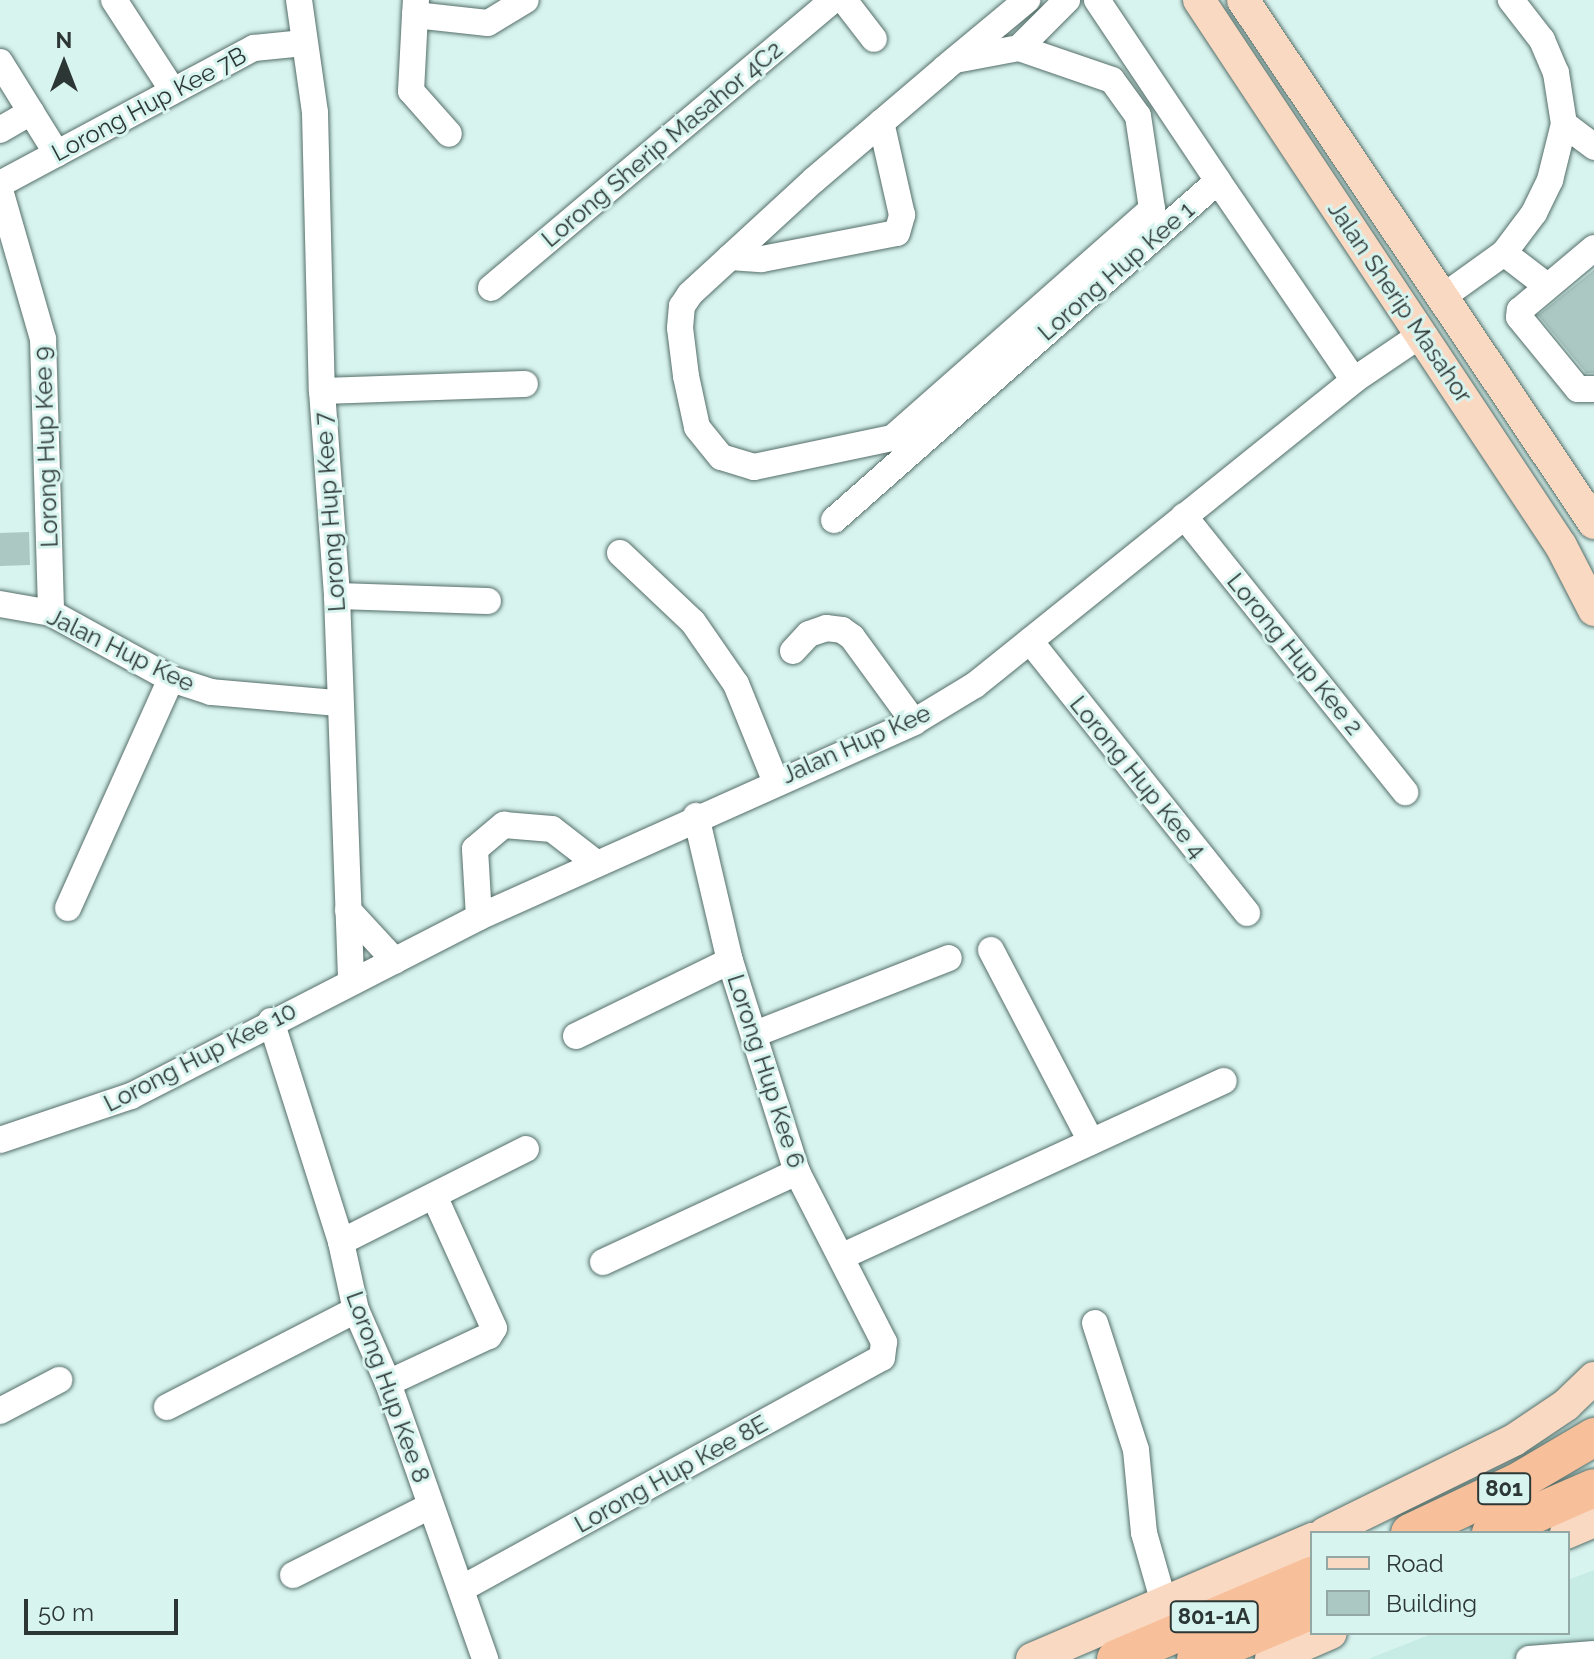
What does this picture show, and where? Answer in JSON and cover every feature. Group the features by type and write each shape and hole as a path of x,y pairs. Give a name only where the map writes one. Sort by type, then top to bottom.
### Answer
{"highway":[{"name":"801","path":"1414,1531 1516,1483 1594,1437"},
{"name":"801","path":"1496,1531 1594,1488"},
{"name":"801-1A","path":"1116,1659 1310,1577"},
{"path":"1196,1659 1310,1611"}],"main road":[{"name":"Jalan Sherip Masahor","path":"1199,0 1561,546 1594,610"},
{"name":"Jalan Sherip Masahor","path":"1243,0 1594,523"},
{"path":"1329,1531 1460,1471 1557,1411 1594,1378"},
{"path":"1557,1411 1594,1409"},
{"path":"1570,1531 1594,1521"},
{"path":"1032,1659 1310,1540"},
{"path":"1271,1659 1327,1635"}],"street":[{"path":"114,0 173,91"},
{"name":"Lorong Hup Kee 7","path":"299,0 315,113 322,391 337,596 337,703 351,982"},
{"path":"449,134 411,91 415,8 488,23 526,0"},
{"name":"Lorong Sherip Masahor 4C2","path":"491,288 833,0"},
{"path":"844,0 874,39"},
{"path":"955,60 1019,48 1112,80 1138,116 1152,209 892,438 861,449 754,467 721,457 706,445 686,376 682,306 702,278 730,257 881,122 955,60 1027,0"},
{"path":"1019,48 1067,0"},
{"path":"1097,0 1218,181"},
{"path":"1444,296 1504,253 1550,180 1564,124 1556,73 1542,40 1511,0"},
{"name":"Lorong Hup Kee 7B","path":"0,187 254,48 304,43"},
{"path":"0,62 57,154"},
{"path":"0,130 31,112"},
{"path":"730,257 762,259 897,233 902,215 881,122"},
{"path":"1564,124 1594,147"},
{"name":"Lorong Hup Kee 1","path":"834,520 1218,181 1354,380"},
{"name":"Lorong Hup Kee 9","path":"0,187 43,339 51,613"},
{"path":"1594,248 1547,286 1519,317 1578,389 1594,389"},
{"path":"1504,253 1547,286"},
{"name":"Jalan Hup Kee","path":"351,982 479,917 696,816 914,722 975,685 1354,380 1422,334"},
{"path":"322,391 525,384"},
{"name":"Lorong Hup Kee 2","path":"1184,516 1405,792"},
{"path":"620,553 693,622 736,684 775,780"},
{"path":"337,596 488,601"},
{"name":"Jalan Hup Kee","path":"0,604 51,613 171,679 211,692 337,703"},
{"path":"793,651 809,634 826,628 842,630 852,637 914,722"},
{"name":"Lorong Hup Kee 4","path":"1030,641 1247,913"},
{"path":"68,908 171,679"},
{"name":"Lorong Hup Kee 6","path":"696,816 730,961 797,1172 843,1256 884,1342 882,1358"},
{"path":"479,917 475,849 504,825 552,829 596,863"},
{"path":"348,910 395,961"},
{"path":"991,950 1091,1141"},
{"path":"755,1034 949,958"},
{"path":"576,1036 730,961"},
{"name":"Lorong Hup Kee 10","path":"0,1140 131,1096 351,982"},
{"name":"Lorong Hup Kee 8","path":"271,1021 341,1242 356,1310 388,1383 485,1659"},
{"path":"843,1256 1224,1081"},
{"path":"341,1242 526,1149"},
{"path":"603,1262 797,1172"},
{"path":"388,1383 489,1336 494,1328 434,1196"},
{"path":"167,1407 356,1310"},
{"path":"1095,1323 1136,1450 1144,1533 1164,1603"},
{"name":"Lorong Hup Kee 8E","path":"461,1589 882,1358"},
{"path":"0,1411 59,1380"},
{"path":"293,1575 430,1506"},
{"path":"1309,1659 1330,1635"},
{"path":"1529,1659 1594,1654"}],"shaded area":[{"path":"1594,1570 1594,1659 1368,1659 1429,1635 1570,1635 1570,1579"}],"building":[{"path":"1594,270 1594,373 1586,373 1538,315"},
{"path":"29,532 30,565 0,566 0,533"}]}
